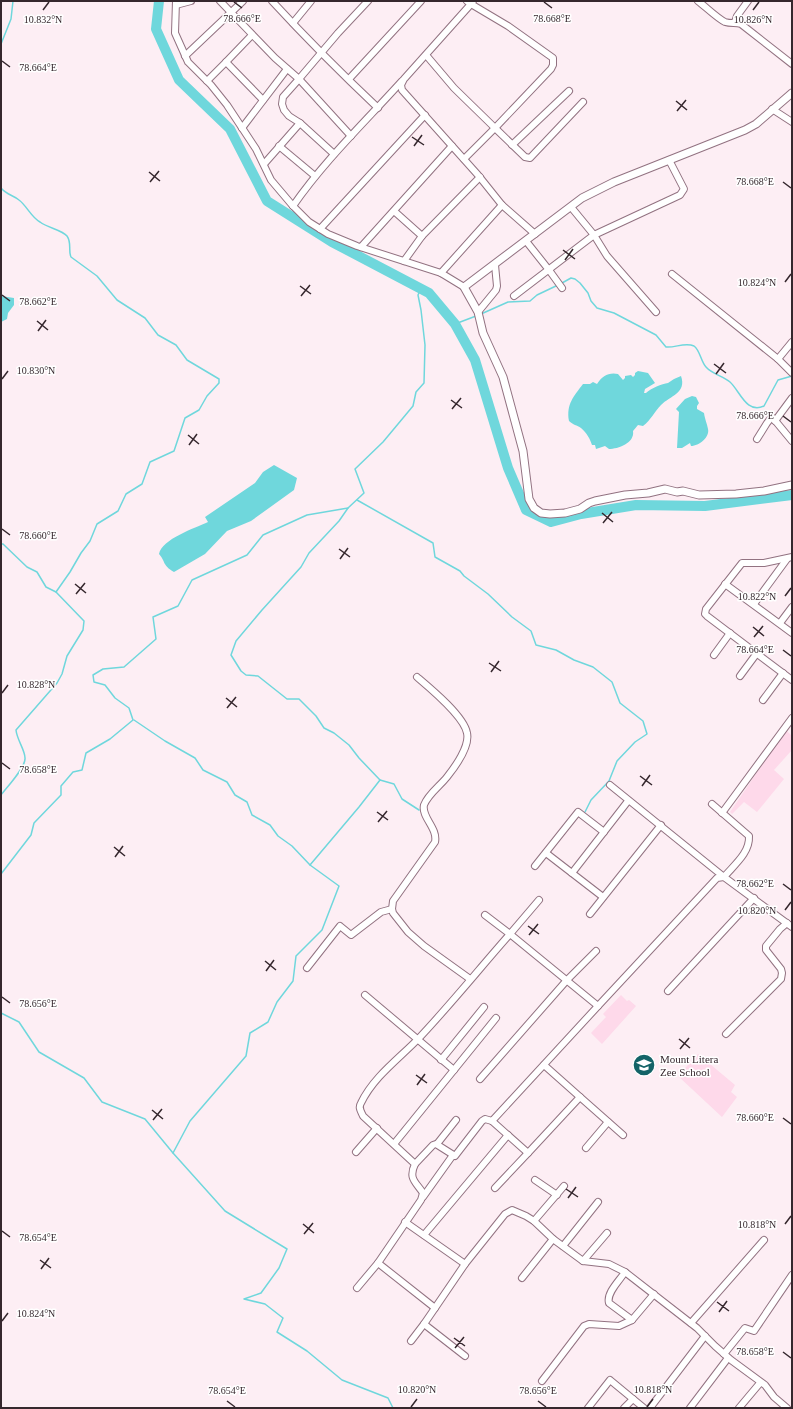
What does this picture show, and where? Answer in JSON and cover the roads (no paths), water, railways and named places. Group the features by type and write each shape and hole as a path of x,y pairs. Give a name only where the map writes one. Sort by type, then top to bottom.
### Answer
{"street":[{"path":"191,1 176,3 175,33 185,56 188,62 207,81 227,105 256,149 271,180 293,206 309,222 328,234 361,247 441,273 464,287 478,314 484,333 503,377 523,451 529,499 534,508 541,513 565,513 580,509 595,501 625,494 648,493 665,489 699,495 736,494 764,491 792,485"},
{"path":"220,1 252,35 299,79 351,136"},
{"path":"185,56 243,1"},
{"path":"272,1 321,53 378,108"},
{"path":"293,23 311,1"},
{"path":"334,154 300,123 289,116 284,110 282,104 283,96 368,1"},
{"path":"349,79 421,1"},
{"path":"698,1 725,22 735,22 741,24 792,64"},
{"path":"735,22 736,16 748,1"},
{"path":"293,206 315,176 334,154 378,108 471,2 508,26 553,58 554,61 551,69 464,159"},
{"path":"207,81 252,35"},
{"path":"426,54 454,88 525,157 531,157 583,102"},
{"path":"226,62 263,100"},
{"path":"242,128 287,69"},
{"path":"404,79 401,84 402,90 480,177 502,205 535,234"},
{"path":"512,145 569,91"},
{"path":"464,287 582,198 614,182 745,130 756,124 792,93"},
{"path":"772,109 792,122"},
{"path":"320,229 425,116"},
{"path":"264,164 300,123"},
{"path":"279,146 315,176"},
{"path":"361,247 452,146"},
{"path":"514,296 594,235 682,194 684,189 669,160"},
{"path":"404,261 422,236 480,177"},
{"path":"441,273 502,205"},
{"path":"571,207 594,235 607,256 656,312"},
{"path":"394,211 422,236"},
{"path":"526,240 562,288"},
{"path":"478,314 496,290 495,265"},
{"path":"672,274 778,359 790,371"},
{"path":"778,359 792,342"},
{"path":"774,421 792,398"},
{"path":"757,439 771,418 791,439"},
{"path":"790,558 764,563 743,562 706,609 706,614 792,680"},
{"path":"754,604 790,558"},
{"path":"725,584 792,633"},
{"path":"780,623 792,607"},
{"path":"714,655 730,633"},
{"path":"740,676 757,653"},
{"path":"763,700 783,673"},
{"path":"417,677 443,700 459,719 467,733 467,742 462,754 448,775 424,805 424,811 435,832 435,842 393,900 392,909 408,932 424,946 470,979"},
{"path":"722,813 792,718"},
{"path":"610,786 661,825 724,877 789,925 780,929 766,946 766,950 781,969 781,978 726,1034"},
{"path":"572,873 628,801"},
{"path":"492,1121 711,883 717,878 724,877 745,852 750,843 749,836 712,804"},
{"path":"535,866 578,812 604,832"},
{"path":"590,914 661,825"},
{"path":"546,853 603,897"},
{"path":"668,991 754,898"},
{"path":"416,1164 363,1116 359,1109 360,1104 367,1092 379,1078 418,1039 538,900"},
{"path":"307,968 340,926 351,934 381,912 392,909"},
{"path":"485,915 598,1006"},
{"path":"480,1079 567,980 596,951"},
{"path":"365,995 454,1070"},
{"path":"441,1060 484,1007"},
{"path":"394,1144 496,1018"},
{"path":"544,1065 623,1135"},
{"path":"495,1188 580,1097"},
{"path":"357,1288 378,1263 453,1155 455,1156 482,1120 485,1119 492,1121 528,1153"},
{"path":"423,1197 421,1190 413,1180 412,1171 416,1164 433,1145 437,1144 456,1120"},
{"path":"586,1148 608,1122"},
{"path":"356,1152 377,1128"},
{"path":"424,1235 508,1135"},
{"path":"437,1144 453,1155"},
{"path":"535,1180 557,1195"},
{"path":"534,1221 564,1186"},
{"path":"563,1246 598,1202"},
{"path":"411,1341 465,1264 508,1212 517,1211 534,1221 553,1239 583,1261 609,1264 625,1272 691,1323 726,1356 760,1383 786,1408"},
{"path":"406,1222 465,1264"},
{"path":"583,1261 607,1233"},
{"path":"522,1278 553,1239"},
{"path":"691,1323 764,1240"},
{"path":"378,1263 435,1308"},
{"path":"625,1272 608,1299 609,1303 632,1320"},
{"path":"690,1408 745,1328 754,1331 792,1275"},
{"path":"542,1381 584,1326 589,1324 619,1326 632,1320 654,1294"},
{"path":"424,1324 465,1356"},
{"path":"650,1408 706,1336"},
{"path":"588,1408 610,1380 644,1408"},
{"path":"740,1408 760,1383"},
{"path":"624,1408 632,1399"}],"water":[{"path":"1,296 14,298 14,305 8,313 7,319 1,322"},
{"path":"638,371 648,373 655,383 645,389 644,393 681,376 682,386 677,394 656,410 646,424 643,426 638,425 633,431 633,435 629,442 617,448 609,449 605,446 596,449 595,445 592,445 588,436 583,430 569,421 568,415 572,401 583,384 590,384 593,382 597,384 603,377 609,374 618,374 623,380 625,376 631,375 633,377"},
{"path":"692,396 696,397 699,403 697,409 704,413 708,432 706,438 694,446 691,446 690,443 682,448 677,448 679,412 676,409 685,399"},
{"path":"274,465 297,478 294,490 251,521 227,531 205,554 174,572 166,565 159,554 161,549 166,544 172,539 208,522 205,517 255,483 263,472"}],"waterway":[{"path":"1,44 11,19 13,1"},
{"path":"159,1 156,29 179,80 230,129 267,201 332,242 429,293 455,324 475,360 508,468 526,510 551,522 581,514 636,505 705,506 792,495"},
{"path":"1,188 22,202 37,220 65,234 69,241 71,257 97,276 117,300 145,318 158,335 176,345 187,360 219,379 219,383 207,396 199,410 185,418 174,451 150,462 142,484 126,494 118,511 97,524 90,541 56,592 84,621 83,630 67,656 62,674 57,683 16,730 25,755 25,762 1,795"},
{"path":"562,283 571,278 575,279 588,293 591,301 597,308 614,313 656,335 666,347 684,345 694,346 698,350 706,367 730,382 744,400 752,407 758,408 764,406 778,380 792,376"},
{"path":"481,314 508,302 530,301 537,295 558,285"},
{"path":"1,874 31,835 34,823 61,795 61,786 73,772 82,770 86,753 110,739 133,720 129,708 115,698 105,685 94,682 93,675 103,669 124,667 156,639 153,617 178,606 192,580 247,555 263,535 307,515 348,508 364,493 355,469 383,442 413,406 416,392 424,383 425,345 418,295 421,288"},
{"path":"455,324 476,316"},
{"path":"357,500 433,543 435,557 460,571 464,576 488,594 512,617 531,631 536,645 556,650 574,660 593,667 612,682 620,703 643,721 647,734 635,742 617,761 609,781 591,800 585,812"},
{"path":"348,508 339,521 309,553 301,567 236,641 231,655 241,671 246,675 258,676 287,699 299,699 316,716 324,728 334,733 349,745 380,780"},
{"path":"1,544 3,544 27,567 37,572 46,587 56,592"},
{"path":"134,720 165,741 195,758 203,770 227,782 235,795 247,802 252,815 270,825 278,836 292,846 310,865 339,886 322,930 296,956 293,981 277,1002 268,1022 250,1033 246,1056 190,1121 173,1153"},
{"path":"310,865 380,780 394,784 402,799 419,810"},
{"path":"1,1013 19,1022 39,1052 84,1078 102,1102 145,1119 225,1211 287,1249 279,1268 261,1293 244,1299 265,1304 283,1318 277,1332 307,1351 342,1380 388,1398 393,1408"}],"place":[{"name":"Mount Litera Zee School","path":"644,1065"}]}
